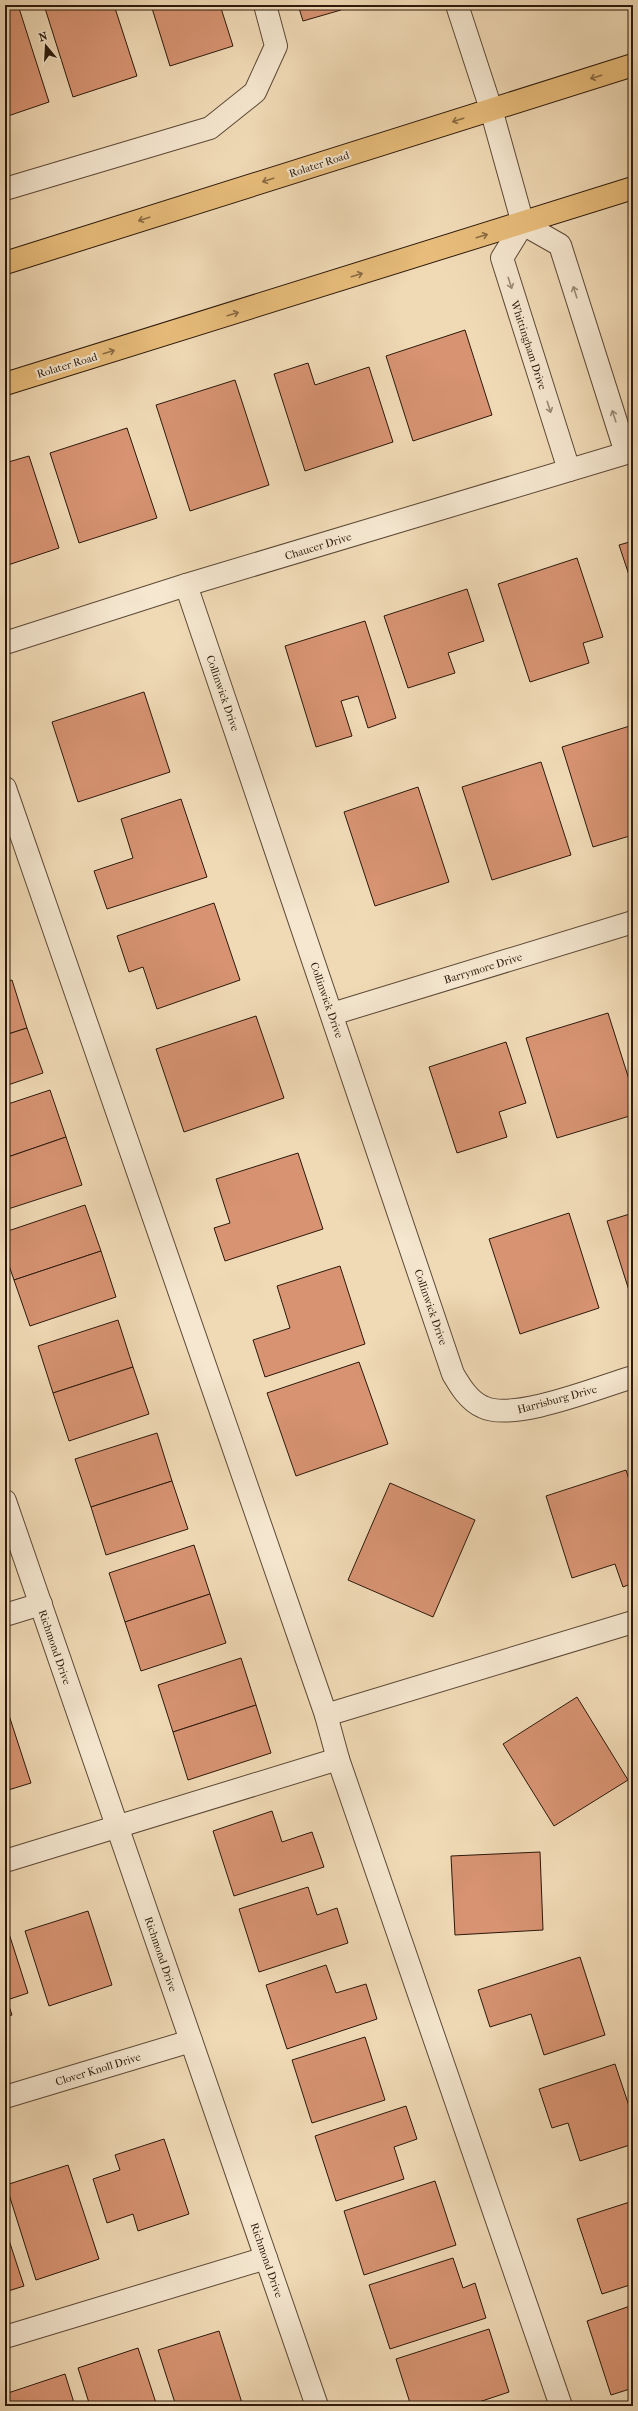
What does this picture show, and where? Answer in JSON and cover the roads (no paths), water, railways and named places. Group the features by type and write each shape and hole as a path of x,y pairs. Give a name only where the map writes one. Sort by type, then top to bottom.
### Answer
{"main road":[{"name":"Rolater Road","path":"5,263 491,109 633,66"},
{"name":"Rolater Road","path":"5,384 523,224 633,188"}],"street":[{"path":"5,189 210,128 255,92 276,46 265,5"},
{"path":"457,5 491,109 523,224 560,246 630,452"},
{"name":"Whittingham Drive","path":"523,224 502,258 569,470"},
{"name":"Chaucer Drive","path":"5,643 186,586 630,452"},
{"name":"Collinwick Drive","path":"186,586 453,1374 463,1391 481,1407"},
{"path":"5,788 326,1715 338,1759 561,2406"},
{"name":"Barrymore Drive","path":"332,1014 633,922"},
{"name":"Harrisburg Drive","path":"481,1407 494,1412 526,1409 633,1377"},
{"name":"Richmond Drive","path":"5,1501 317,2406"},
{"path":"5,1614 40,1604"},
{"path":"326,1715 633,1622"},
{"path":"5,1861 338,1759"},
{"name":"Clover Knoll Drive","path":"5,2097 191,2041"},
{"path":"5,2337 266,2258"}]}
